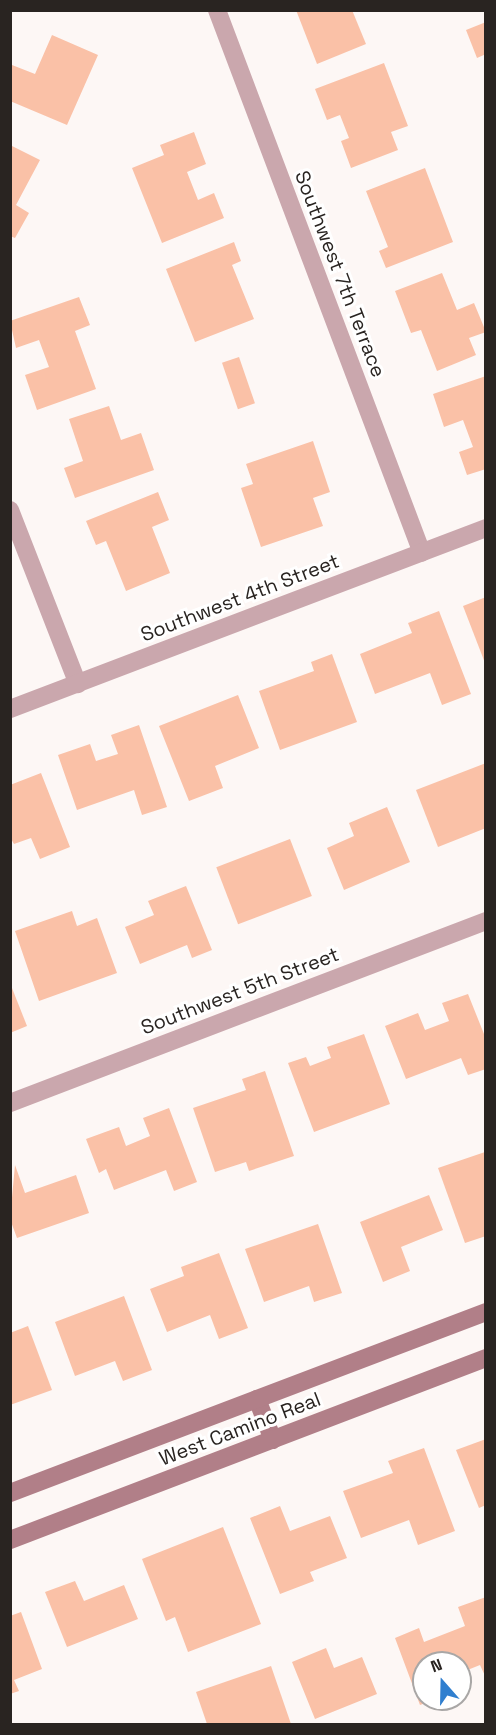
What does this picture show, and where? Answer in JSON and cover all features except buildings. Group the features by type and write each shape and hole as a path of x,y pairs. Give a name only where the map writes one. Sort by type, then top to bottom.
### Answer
{"street":[{"name":"Southwest 7th Terrace","path":"217,10 422,553"},
{"path":"10,510 78,684"},
{"name":"Southwest 4th Street","path":"10,709 486,528"},
{"name":"Southwest 5th Street","path":"10,1103 486,921"},
{"name":"West Camino Real","path":"10,1493 486,1312"},
{"name":"West Camino Real","path":"10,1540 486,1358"},
{"path":"257,1399 273,1440"}]}
